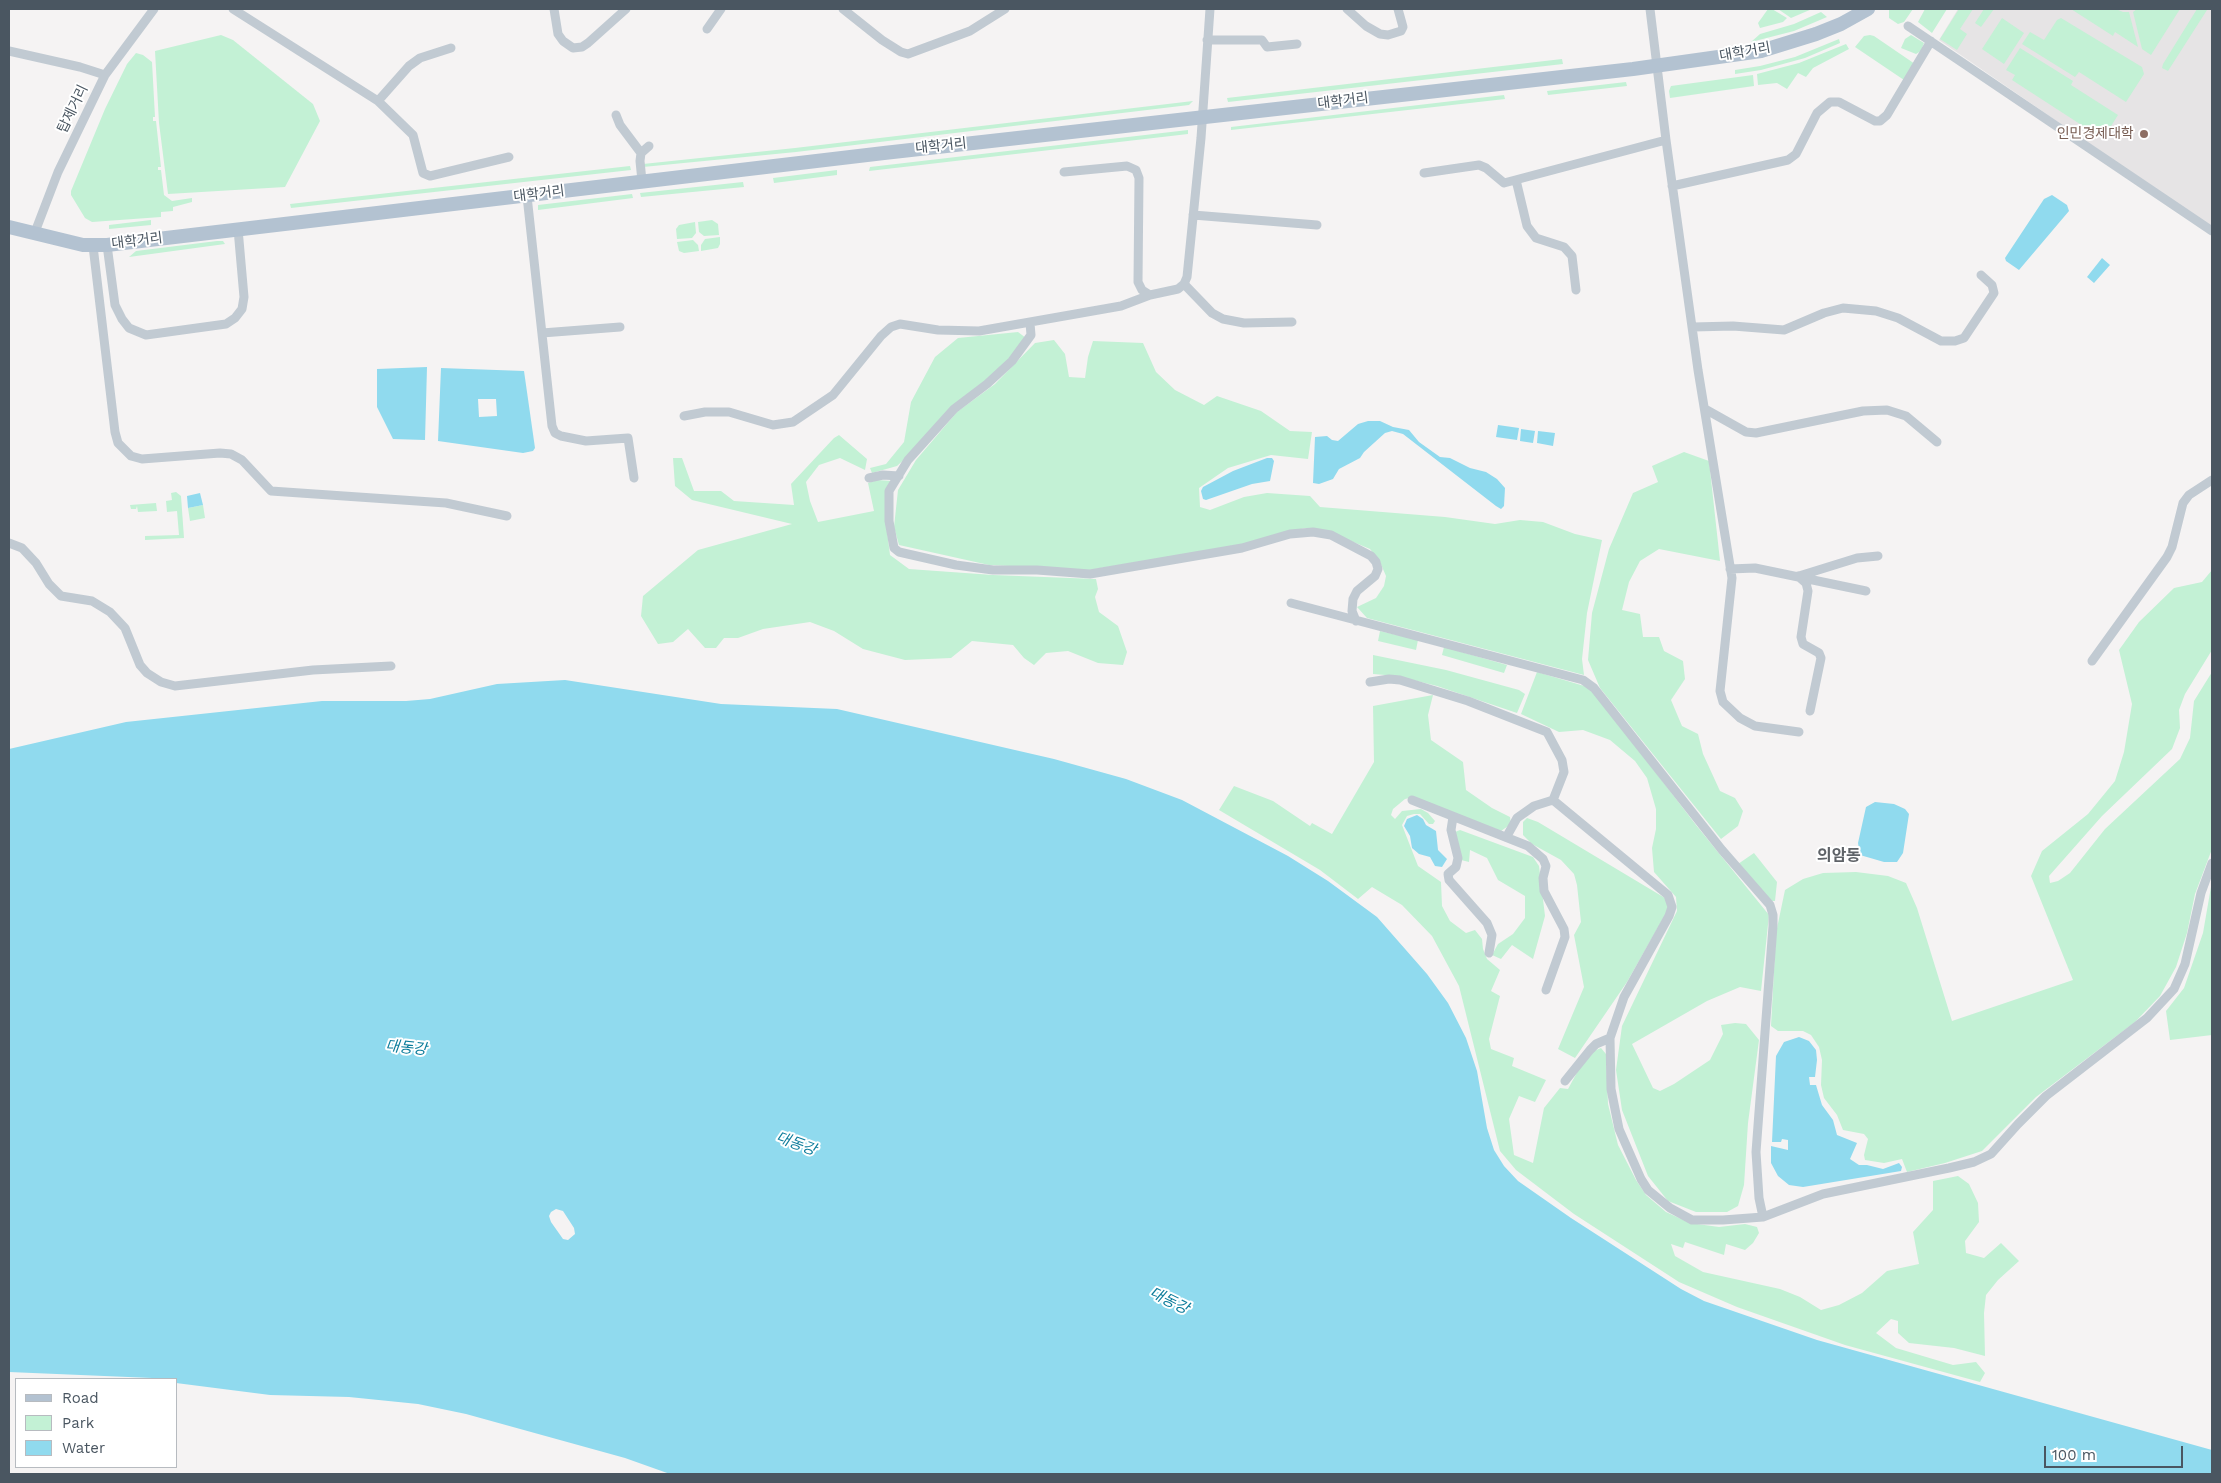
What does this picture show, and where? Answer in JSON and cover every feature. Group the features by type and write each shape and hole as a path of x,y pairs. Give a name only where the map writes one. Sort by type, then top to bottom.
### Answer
{"main road":[{"name":"대학거리","path":"9,227 83,245 100,246 642,181 1658,65 1753,52 1786,44 1841,24 1868,9"}],"street":[{"name":"탑제거리","path":"35,232 58,172 105,75 154,9"},
{"path":"234,9 378,101 413,135 423,173 430,176 509,157"},
{"path":"554,9 558,34 563,42 573,48 582,47 588,43 626,9"},
{"path":"707,29 721,9"},
{"path":"843,9 882,40 901,52 908,54 970,32 1005,9"},
{"path":"684,416 705,412 729,412 773,425 794,422 833,395 881,336 890,327 900,324 938,330 978,331 1121,306 1150,295 1178,289 1184,284 1187,277 1210,9"},
{"path":"1347,9 1366,26 1380,34 1388,35 1401,31 1403,27 1398,9"},
{"path":"1650,9 1672,186 1730,569 1732,592 1720,691 1723,702 1734,714 1755,726 1799,732"},
{"path":"1908,26 2212,231"},
{"path":"1207,40 1262,40 1267,47 1297,44"},
{"path":"1672,186 1788,160 1796,154 1817,113 1830,102 1839,102 1875,121 1880,121 1887,115 1930,41"},
{"path":"378,101 409,66 420,58 452,48"},
{"path":"9,51 80,67 105,75"},
{"path":"616,115 641,154"},
{"path":"1424,174 1479,165 1486,168 1504,183 1666,140"},
{"path":"642,181 641,154 649,146"},
{"path":"1064,172 1127,166 1136,170 1139,178 1138,282 1142,290 1150,295"},
{"path":"1516,180 1526,226 1536,238 1564,247 1572,256 1576,290"},
{"path":"527,196 552,426 555,432 586,441 628,438 634,478"},
{"path":"1193,215 1317,225"},
{"path":"100,246 115,305 122,319 129,328 146,335 226,324 235,318 242,309 244,298 238,228"},
{"path":"100,246 115,432 118,443 131,456 142,459 220,453 232,454 242,460 271,491 446,503 507,516"},
{"path":"1693,327 1733,326 1784,330 1824,313 1843,308 1876,311 1898,318 1941,341 1955,341 1964,338 1994,293 1992,285 1981,275"},
{"path":"1184,284 1212,313 1223,318 1244,324 1292,322"},
{"path":"1030,323 1031,334 1012,361 988,384 954,409 908,460 898,476 889,491 889,521 894,548 899,552 984,569 1090,574 1242,548 1290,534 1313,532 1331,535 1370,556 1376,562 1378,569 1375,576 1357,591 1353,599 1352,611 1356,621"},
{"path":"542,333 620,327"},
{"path":"1705,408 1746,432 1756,433 1863,411 1887,410 1906,416 1937,442"},
{"path":"870,478 883,475 898,476"},
{"path":"2092,661 2167,557 2172,547 2183,503 2189,495 2212,480"},
{"path":"9,542 22,548 36,563 49,584 62,596 92,601 110,612 124,628 140,665 147,673 161,682 174,686 313,670 391,666"},
{"path":"1798,576 1857,558 1878,556"},
{"path":"1730,569 1755,568 1866,591"},
{"path":"1798,576 1806,583 1808,591 1801,637 1803,644 1819,653 1821,658 1810,711"},
{"path":"1290,603 1583,680 1594,688 1722,850 1770,905 1773,915 1773,926 1756,1152 1759,1198 1764,1217"},
{"path":"1370,682 1389,679 1400,680 1468,701 1547,732 1551,736 1562,760 1564,772 1553,800"},
{"path":"1412,800 1507,836 1528,846 1543,859 1546,866 1543,878 1544,890 1565,933 1546,990"},
{"path":"1553,800 1668,895 1672,901 1669,916 1624,998 1610,1038 1611,1090 1615,1114 1632,1163 1648,1190 1670,1208 1692,1220 1764,1217 1822,1194 1950,1168 1974,1162 1991,1154 2046,1096 2147,1018 2174,989 2185,964 2201,893 2212,863"},
{"path":"1507,836 1517,818 1522,814 1534,806 1553,800"},
{"path":"1453,817 1451,830 1458,858 1456,867 1448,874 1449,880 1486,923 1492,935 1489,954"},
{"path":"1564,1081 1596,1044 1610,1038"}],"shaded area":[{"name":"인민경제대학","path":"1958,9 2212,9 2212,228 1939,40"}],"green space":[{"path":"1768,9 1772,9 1787,18 1783,22 1760,28 1758,23"},
{"path":"1778,9 1812,9 1791,18"},
{"path":"1889,9 1913,9 1904,22 1898,24 1889,18"},
{"path":"1925,9 1947,9 1932,33 1918,22"},
{"path":"1959,9 1973,9 1960,29 1967,34 1957,50 1940,39"},
{"path":"1984,9 1994,9 1981,27 1975,23"},
{"path":"2071,9 2116,9 2129,12 2138,47 2115,32 2113,36"},
{"path":"2137,9 2180,9 2151,55 2142,49 2133,12"},
{"path":"2197,9 2207,10 2168,71 2162,68 2163,64"},
{"path":"1821,12 1827,17 1794,31 1751,42 1760,34 1794,24"},
{"path":"2002,18 2024,33 2004,64 1982,49"},
{"path":"2061,18 2142,67 2144,74 2126,102 2079,72 2075,77 2022,44 2030,32 2044,40 2057,20"},
{"path":"221,35 233,40 313,104 320,121 285,187 168,194 159,123 155,51"},
{"path":"1870,35 1915,64 1904,80 1855,47 1864,36"},
{"path":"1911,35 1924,43 1921,51 1916,54 1901,48 1905,39"},
{"path":"1839,39 1840,43 1805,58 1761,70 1735,74 1735,70 1795,57"},
{"path":"1846,44 1849,49 1813,68 1806,77 1798,73 1787,89 1777,83 1758,85 1757,74 1799,63"},
{"path":"2020,48 2073,81 2071,85 2118,115 2103,139 2012,80 2015,75 2006,70"},
{"path":"136,53 143,55 152,62 155,117 153,117 153,121 156,121 161,167 158,167 158,170 161,170 164,195 172,201 192,198 192,202 173,207 173,211 161,212 161,217 92,222 85,218 71,195 71,191 105,109 127,64"},
{"path":"1562,59 1563,64 1228,102 1227,98"},
{"path":"1753,75 1754,86 1670,98 1669,91 1671,86"},
{"path":"1626,82 1627,86 1548,95 1547,91"},
{"path":"1504,95 1505,99 1231,130 1231,127"},
{"path":"1193,101 1189,105 796,152 643,167 643,164"},
{"path":"1188,130 1188,134 869,171 870,167"},
{"path":"630,166 631,170 291,208 290,204"},
{"path":"837,170 837,175 774,183 773,178"},
{"path":"743,182 744,187 641,197 640,193"},
{"path":"632,194 633,198 538,210 538,205"},
{"path":"151,220 151,225 109,229 109,225"},
{"path":"712,220 718,224 719,235 704,236 699,232 698,222"},
{"path":"695,222 696,233 692,238 677,239 676,229 679,225"},
{"path":"720,237 718,248 701,251 701,245 705,239"},
{"path":"693,240 698,245 699,251 684,253 679,251 677,242"},
{"path":"223,241 225,244 129,257 136,251"},
{"path":"1018,332 1026,338 1011,360 897,466 872,473 870,468 886,464 904,442 911,402 935,357 958,338"},
{"path":"1054,340 1065,354 1069,377 1085,378 1088,357 1093,341 1143,343 1156,372 1175,390 1204,405 1217,396 1261,411 1290,431 1312,432 1308,459 1271,455 1228,468 1199,488 1200,507 1210,510 1244,497 1267,493 1310,496 1320,507 1445,517 1495,524 1520,520 1543,522 1575,534 1602,540 1587,613 1582,659 1584,675 1367,618 1357,607 1376,598 1384,586 1386,576 1380,562 1370,549 1327,531 1305,528 1240,545 1089,570 989,565 899,545 894,527 898,490 916,460 957,412 995,384 1035,343"},
{"path":"839,435 867,459 865,470 840,458 819,465 806,482 810,501 818,522 874,511 868,483 877,480 892,481 886,523 890,555 909,569 993,575 1096,579 1098,589 1095,597 1099,612 1118,626 1127,652 1123,665 1098,663 1068,651 1046,653 1034,665 1024,658 1013,645 972,641 951,658 905,660 863,649 834,631 810,622 763,629 738,638 724,638 716,648 705,648 688,629 673,642 658,644 641,616 643,596 698,550 792,524 692,500 675,486 673,458 682,458 694,491 721,491 734,501 794,505 791,484"},
{"path":"1684,452 1709,461 1720,561 1659,549 1640,561 1629,582 1622,610 1640,614 1643,637 1659,637 1664,651 1683,661 1685,679 1671,700 1682,726 1698,734 1703,754 1720,791 1735,798 1743,811 1738,826 1721,839 1600,688 1588,660 1592,613 1609,549 1633,493 1658,482 1652,466"},
{"path":"176,492 181,496 184,538 145,540 145,536 179,535 177,511 167,512 166,501 172,500 171,493"},
{"path":"156,503 157,511 138,512 137,506 136,509 131,509 130,505"},
{"path":"203,505 205,518 190,521 188,508"},
{"path":"2212,570 2212,650 2185,694 2179,710 2180,728 2172,749 2102,816 2049,876 2050,883 2058,881 2070,873 2105,829 2180,759 2190,738 2194,701 2212,672 2212,849 2195,894 2187,933 2176,967 2160,996 2135,1022 2036,1097 1982,1151 1945,1163 1907,1172 1902,1159 1884,1163 1865,1160 1864,1155 1868,1139 1864,1134 1843,1130 1837,1115 1824,1098 1821,1085 1822,1060 1819,1047 1811,1035 1803,1031 1778,1031 1771,1026 1776,933 1785,890 1803,879 1823,873 1856,872 1888,876 1906,883 1917,908 1952,1021 2073,980 2031,876 2042,851 2088,814 2115,781 2124,752 2132,704 2119,650 2139,622 2174,588 2202,582"},
{"path":"1380,631 1418,640 1416,650 1378,641"},
{"path":"1444,647 1507,665 1504,673 1442,655"},
{"path":"1373,655 1446,670 1519,690 1525,694 1517,713 1437,686 1397,676 1373,674"},
{"path":"1537,672 1591,688 1696,825 1769,915 1761,991 1740,987 1707,1001 1632,1044 1653,1088 1660,1091 1710,1060 1723,1034 1721,1025 1746,1024 1759,1040 1748,1123 1744,1185 1738,1206 1727,1212 1696,1212 1668,1201 1648,1176 1622,1110 1616,1070 1622,1026 1677,911 1676,897 1654,872 1652,848 1656,829 1656,809 1647,778 1635,761 1610,740 1583,730 1559,732 1521,714"},
{"path":"1433,695 1428,715 1431,740 1463,762 1466,790 1492,808 1510,817 1511,824 1501,831 1414,797 1405,799 1393,809 1391,815 1395,819 1402,811 1421,809 1428,813 1435,821 1433,824 1429,824 1420,814 1414,814 1407,816 1402,825 1418,866 1441,882 1442,906 1450,921 1466,933 1475,930 1482,939 1487,959 1500,970 1491,991 1500,996 1489,1039 1491,1049 1514,1058 1512,1066 1546,1080 1535,1102 1519,1096 1509,1119 1514,1155 1533,1163 1544,1108 1560,1088 1568,1089 1580,1067 1594,1051 1601,1048 1606,1054 1608,1104 1618,1145 1646,1195 1666,1212 1690,1223 1719,1227 1745,1224 1757,1227 1759,1233 1753,1243 1745,1250 1726,1244 1724,1255 1685,1242 1683,1248 1671,1244 1675,1256 1703,1272 1780,1289 1800,1297 1821,1310 1839,1305 1862,1293 1887,1271 1919,1264 1913,1232 1933,1210 1933,1181 1958,1176 1969,1184 1978,1203 1979,1222 1965,1241 1966,1253 1984,1258 2001,1243 2019,1261 1998,1280 1986,1295 1984,1313 1985,1356 1954,1348 1909,1343 1898,1333 1898,1321 1891,1319 1876,1333 1896,1348 1953,1365 1976,1362 1985,1373 1980,1382 1845,1345 1737,1307 1679,1282 1574,1214 1516,1170 1500,1151 1459,986 1432,936 1402,905 1372,887 1358,899 1320,870 1219,810 1234,786 1273,801 1310,826 1312,823 1332,834 1374,762 1373,706"},
{"path":"1527,818 1538,822 1665,898 1668,907 1627,982 1575,1058 1558,1049 1584,987 1574,935 1581,922 1577,885 1574,874 1561,860 1532,844 1523,835 1523,822"},
{"path":"1460,830 1533,857 1539,866 1545,916 1533,959 1512,945 1501,959 1492,955 1498,944 1513,934 1525,918 1525,896 1498,880 1487,858 1470,850 1469,862 1461,860 1455,832"},
{"path":"1754,853 1777,882 1775,901 1771,901 1738,864"},
{"path":"2212,881 2212,1035 2170,1040 2166,1011 2184,988 2203,933"}],"water":[{"path":"2052,195 2067,205 2069,211 2019,270 2006,261 2005,258 2044,199"},
{"path":"2102,258 2110,265 2094,283 2087,277"},
{"path":"427,367 425,440 393,439 377,407 377,369"},
{"path":"441,368 524,371 535,448 533,451 523,453 438,441","holes":["478,399 496,399 497,416 479,417"]},
{"path":"1368,421 1380,421 1393,427 1409,430 1419,442 1440,457 1450,458 1470,468 1486,472 1497,479 1505,488 1504,506 1501,509 1496,506 1403,434 1392,431 1385,433 1360,458 1339,469 1333,479 1319,484 1313,483 1315,437 1327,436 1332,440 1338,441 1358,424"},
{"path":"1498,425 1519,428 1517,440 1496,437"},
{"path":"1521,429 1535,431 1533,443 1520,441"},
{"path":"1538,431 1555,433 1553,446 1537,443"},
{"path":"1267,458 1272,458 1274,461 1270,481 1252,484 1206,500 1203,499 1201,491 1203,487 1233,471"},
{"path":"200,493 203,505 188,508 187,496"},
{"name":"대동강","path":"565,680 721,704 837,709 1054,759 1126,779 1182,800 1288,856 1328,881 1377,917 1427,974 1448,1003 1466,1038 1477,1071 1487,1128 1494,1150 1504,1166 1518,1181 1571,1218 1681,1289 1704,1301 1817,1340 2212,1450 2212,1474 670,1474 625,1458 466,1414 418,1404 349,1397 270,1395 178,1383 178,1378 9,1372 9,749 126,722 322,701 406,701 430,699 497,684","holes":["556,1209 563,1211 574,1228 575,1234 568,1240 563,1239 551,1222 549,1216 551,1212"]},
{"path":"1875,802 1894,804 1905,809 1909,814 1903,853 1897,862 1884,862 1860,855 1858,843 1866,807"},
{"path":"1417,815 1423,819 1426,825 1436,831 1438,850 1447,859 1442,867 1435,866 1430,857 1419,854 1412,848 1410,836 1404,826 1407,819"},
{"path":"1799,1037 1809,1041 1816,1050 1815,1077 1809,1077 1810,1085 1816,1085 1822,1105 1833,1120 1837,1135 1857,1143 1850,1159 1859,1165 1883,1169 1899,1163 1902,1167 1901,1171 1803,1187 1789,1185 1778,1176 1771,1163 1771,1146 1788,1150 1788,1140 1782,1139 1781,1142 1772,1142 1776,1056 1784,1042"}],"place":[{"name":"인민경제대학","path":"2144,134"}],"district":[{"name":"의암동","path":"1839,856"}]}
